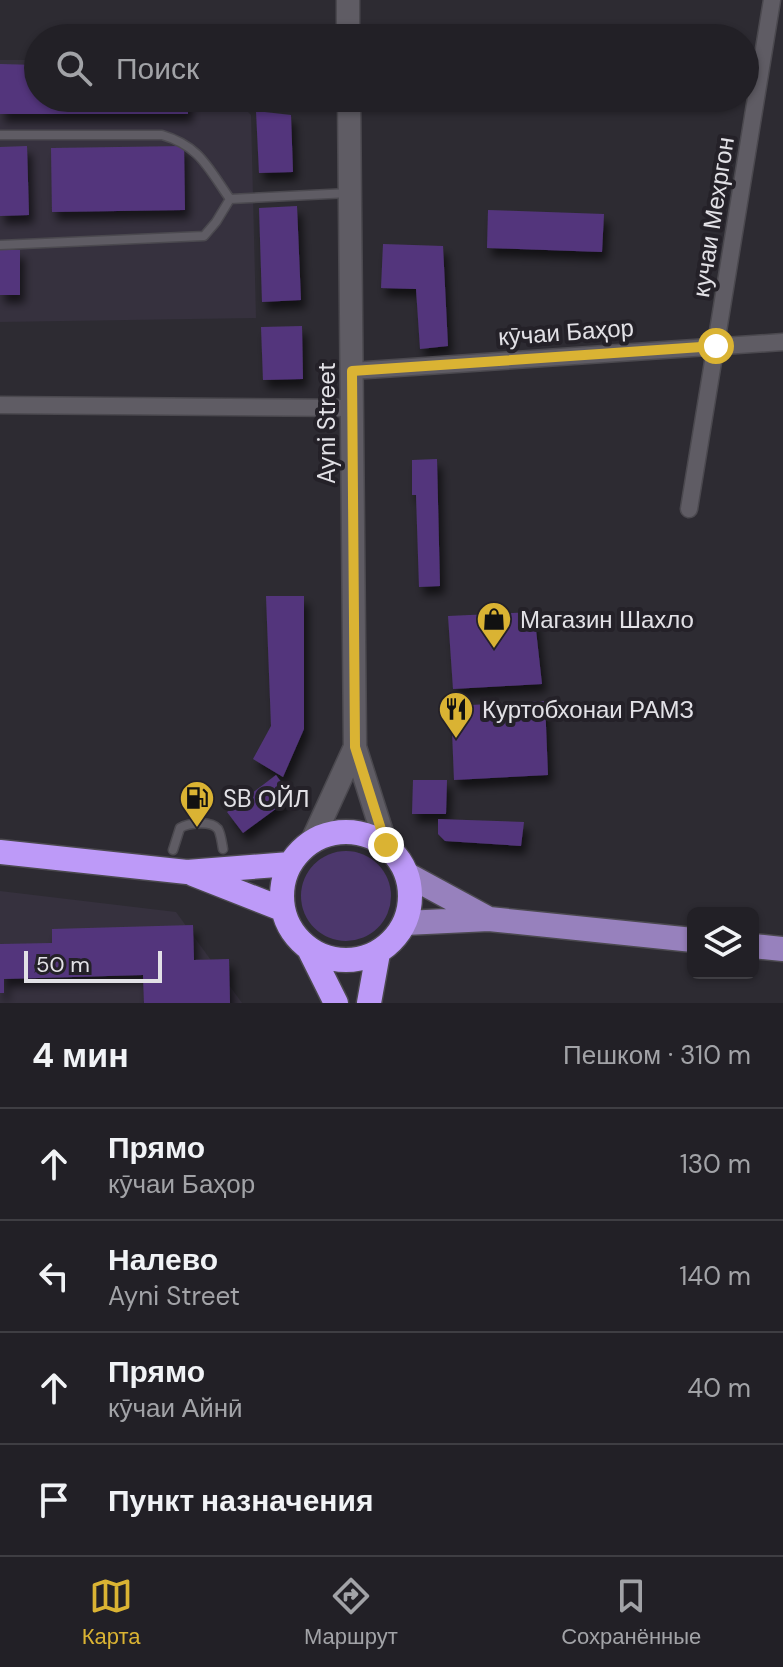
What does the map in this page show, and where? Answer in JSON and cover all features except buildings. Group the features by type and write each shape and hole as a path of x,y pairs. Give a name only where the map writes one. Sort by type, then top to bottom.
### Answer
{"highway":[{"path":"310,951 344,961 378,953 394,940 405,923 411,899 408,875 399,858 386,845 349,831 312,841 290,864 282,886 282,909 292,933 310,951 336,1003"},
{"path":"0,852 187,872 290,864"},
{"path":"187,872 282,909"},
{"path":"369,1003 378,953"}],"main road":[{"path":"348,0 348,24"},
{"name":"Ayni Street","path":"349,112 355,747"},
{"path":"312,841 355,747"},
{"path":"355,747 386,845"},
{"path":"408,875 489,919"},
{"path":"405,923 489,919 687,939"},
{"path":"759,947 783,949"}],"street":[{"name":"кучаи Мехргон","path":"759,80 772,0"},
{"name":"кучаи Мехргон","path":"689,509 754,112"},
{"name":"кӯчаи Баҳор","path":"352,371 783,342"},
{"path":"0,405 352,408"}],"lane":[{"path":"0,135 162,135 194,149 230,199"},
{"path":"230,199 350,193"},
{"path":"0,245 204,236 230,199"},
{"path":"173,850 180,828 187,824 212,825 217,829 223,849"}],"shaded area":[{"path":"0,60 24,60 24,112 248,112 251,115 256,318 0,322"},
{"path":"346,851 363,855 378,864 387,879 391,896 387,913 378,928 363,937 346,941 329,937 314,928 305,913 301,896 305,879 314,864 329,855"},
{"path":"0,891 176,912 242,1003 0,1003"}],"place":[{"name":"Магазин Шахло","path":"494,650"},
{"name":"Куртобхонаи РАМЗ","path":"456,740"},
{"name":"SB ОЙЛ","path":"197,829"}],"route":[{"path":"386,845 355,747 352,371 716,346"}]}
